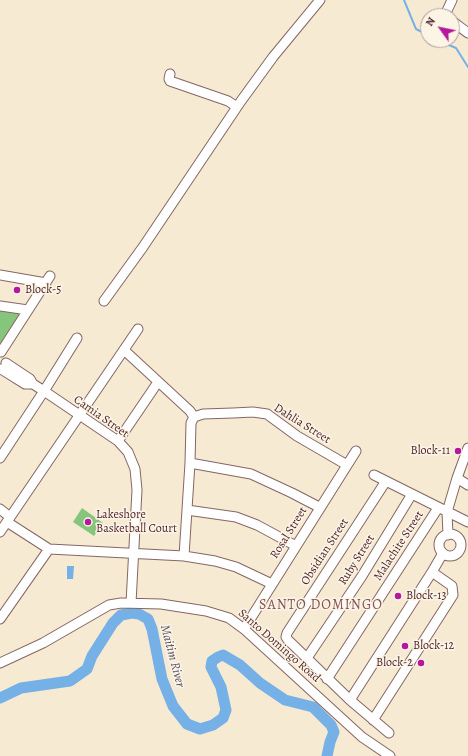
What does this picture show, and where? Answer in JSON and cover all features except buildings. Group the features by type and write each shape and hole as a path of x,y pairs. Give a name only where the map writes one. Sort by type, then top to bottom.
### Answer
{"street":[{"path":"104,301 143,247 237,107 273,57 320,0"},
{"path":"460,27 468,33"},
{"path":"170,74 168,79 170,81 224,100 237,107"},
{"path":"0,275 48,279 1,351 5,356 2,367"},
{"path":"0,306 28,310"},
{"path":"0,532 138,329"},
{"path":"0,458 44,392 77,338"},
{"path":"124,350 190,411 194,417 191,423 184,556"},
{"name":"Camia Street","path":"2,367 30,379 44,392 118,441 128,452 135,469 137,490 131,603"},
{"path":"118,441 158,382"},
{"name":"Dahlia Street","path":"194,417 204,414 226,413 253,412 267,414 297,436 347,465"},
{"path":"448,535 447,512 457,478 468,449"},
{"name":"Rosal Street","path":"244,629 319,507 356,451"},
{"path":"190,462 251,474 319,507"},
{"path":"374,474 468,522"},
{"path":"457,478 468,485"},
{"name":"Obsidian Street","path":"307,658 288,640 286,637 287,633 386,480"},
{"name":"Ruby Street","path":"307,658 362,576 412,494"},
{"name":"Malachite Street","path":"327,679 438,508"},
{"path":"0,509 9,519 49,549 184,556 215,561 236,567 272,584"},
{"path":"187,510 236,517 257,525 296,546"},
{"path":"452,534 461,544 460,550 451,556 443,553 441,550 441,539 452,534"},
{"path":"0,619 49,549"},
{"path":"460,550 468,556"},
{"path":"350,700 443,553"},
{"path":"373,720 453,595 452,586 432,572"},
{"name":"Santo Domingo Road","path":"0,663 43,643 101,609 121,603 161,604 206,611 229,618 244,629 362,737 390,756"},
{"path":"307,658 327,679 389,733"}],"green space":[{"path":"0,308 20,312 22,316 4,343 0,343"},
{"name":"Lakeshore Basketball Court","path":"82,508 103,523 94,536 73,522"}],"water":[{"path":"67,566 74,566 73,579 67,579"}],"waterway":[{"path":"404,0 416,29 420,31"},
{"path":"456,48 468,67"},
{"name":"Maitim River","path":"0,698 21,688 70,681 87,669 92,656 113,623 121,615 132,613 139,614 148,619 152,629 162,679 173,706 187,724 200,729 213,725 223,718 226,710 221,687 211,667 212,661 223,655 240,665 260,683 285,700 313,707 331,725 334,732 327,756"}],"place":[{"name":"Block-5","path":"17,290"},
{"name":"Block-11","path":"458,451"},
{"name":"Lakeshore Basketball Court","path":"88,522"},
{"name":"Block-13","path":"398,596"},
{"name":"Block-12","path":"405,646"},
{"name":"Block-2","path":"421,663"}],"district":[{"name":"SANTO DOMINGO","path":"321,606"}]}
